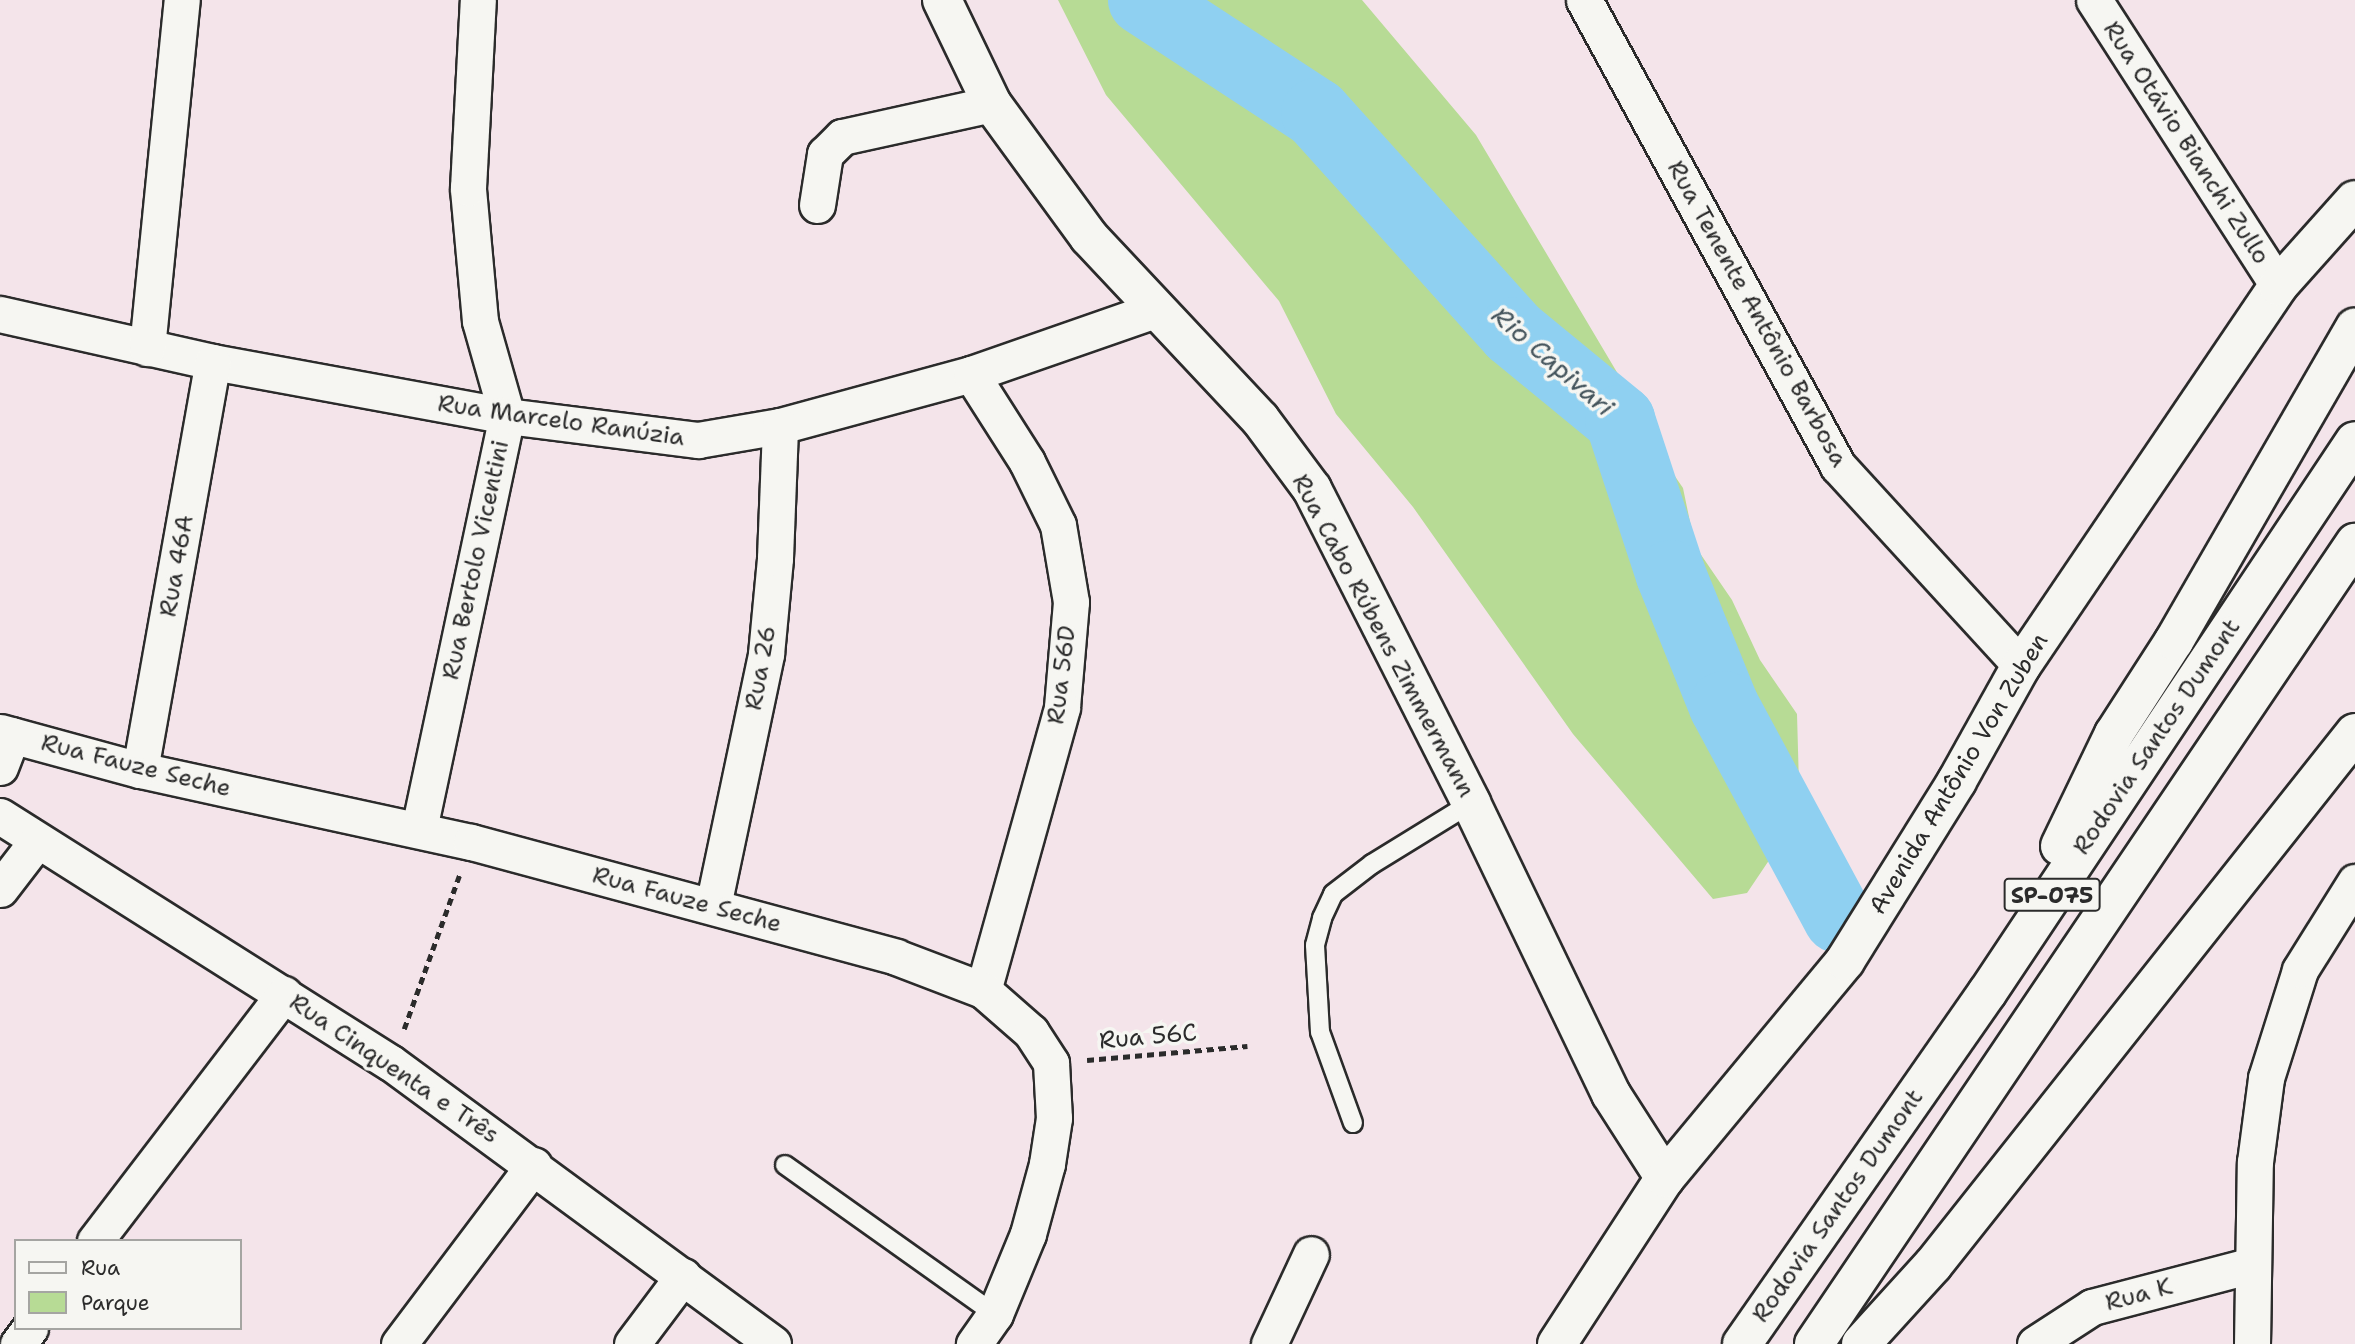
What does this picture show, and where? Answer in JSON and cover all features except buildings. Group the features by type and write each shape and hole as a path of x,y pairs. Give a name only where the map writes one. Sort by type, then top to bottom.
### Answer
{"main road":[{"name":"Rua Cabo Rúbens Zimmermann","path":"942,0 992,104 1089,237 1260,419 1312,489 1471,803 1611,1094 1665,1178"},
{"name":"Avenida Antônio Von Zuben","path":"1557,1344 1665,1178 1845,961 1957,781 2021,666 2278,286 2355,200"},
{"path":"1987,993 2114,734 2174,642 2355,328"},
{"name":"Rodovia Santos Dumont","path":"1742,1344 1987,993 2355,440"},
{"name":"SP-075","path":"1814,1344 2355,543"},
{"path":"1861,1344 1933,1265 2355,733"}],"street":[{"path":"147,348 183,0"},
{"name":"Rua Bertolo Vicentini","path":"419,829 507,416 480,321 468,188 478,0"},
{"name":"Rua Tenente Antônio Barbosa","path":"1584,0 1838,466 2021,666"},
{"name":"Rua Otávio Bianchi Zullo","path":"2094,0 2278,286"},
{"path":"817,205 825,154 842,137 992,104"},
{"name":"Rua Marcelo Ranúzia","path":"0,314 213,362 507,416 698,440 780,426 971,374 1155,310"},
{"name":"Rua 46A","path":"140,770 213,362"},
{"name":"Rua 56D","path":"971,374 1027,462 1058,525 1071,601 1062,708 983,990"},
{"name":"Rua 26","path":"713,906 766,654 775,558 780,426"},
{"path":"0,767 6,734"},
{"name":"Rua Fauze Seche","path":"6,734 140,770 471,842 896,957 983,990 1031,1032 1051,1063 1054,1118 1047,1164 1028,1234 995,1314 974,1344"},
{"name":"Rua Cinquenta e Três","path":"0,816 391,1063 534,1165 773,1344"},
{"path":"0,889 37,841"},
{"path":"2252,1344 2255,1162 2266,1078 2300,970 2355,882"},
{"path":"97,1239 284,994"},
{"path":"399,1344 534,1165"},
{"path":"1269,1344 1311,1254"},
{"name":"Rua K","path":"2035,1344 2092,1307 2252,1265"},
{"path":"632,1344 683,1276"}],"lane":[{"path":"1353,1123 1320,1032 1315,945 1322,918 1333,894 1371,864 1471,803"},
{"path":"785,1164 995,1314"}],"path":[{"path":"391,1063 471,842"},
{"name":"Rua 56C","path":"1051,1063 1247,1046"}],"green space":[{"path":"1058,0 1362,0 1476,135 1618,374 1646,434 1683,488 1695,546 1732,600 1760,660 1797,714 1799,785 1780,844 1747,893 1713,899 1573,734 1413,507 1336,414 1279,301 1106,95"}],"waterway":[{"name":"Rio Capivari","path":"1143,0 1316,113 1513,332 1620,420 1671,575 1724,706 1838,918"}]}
